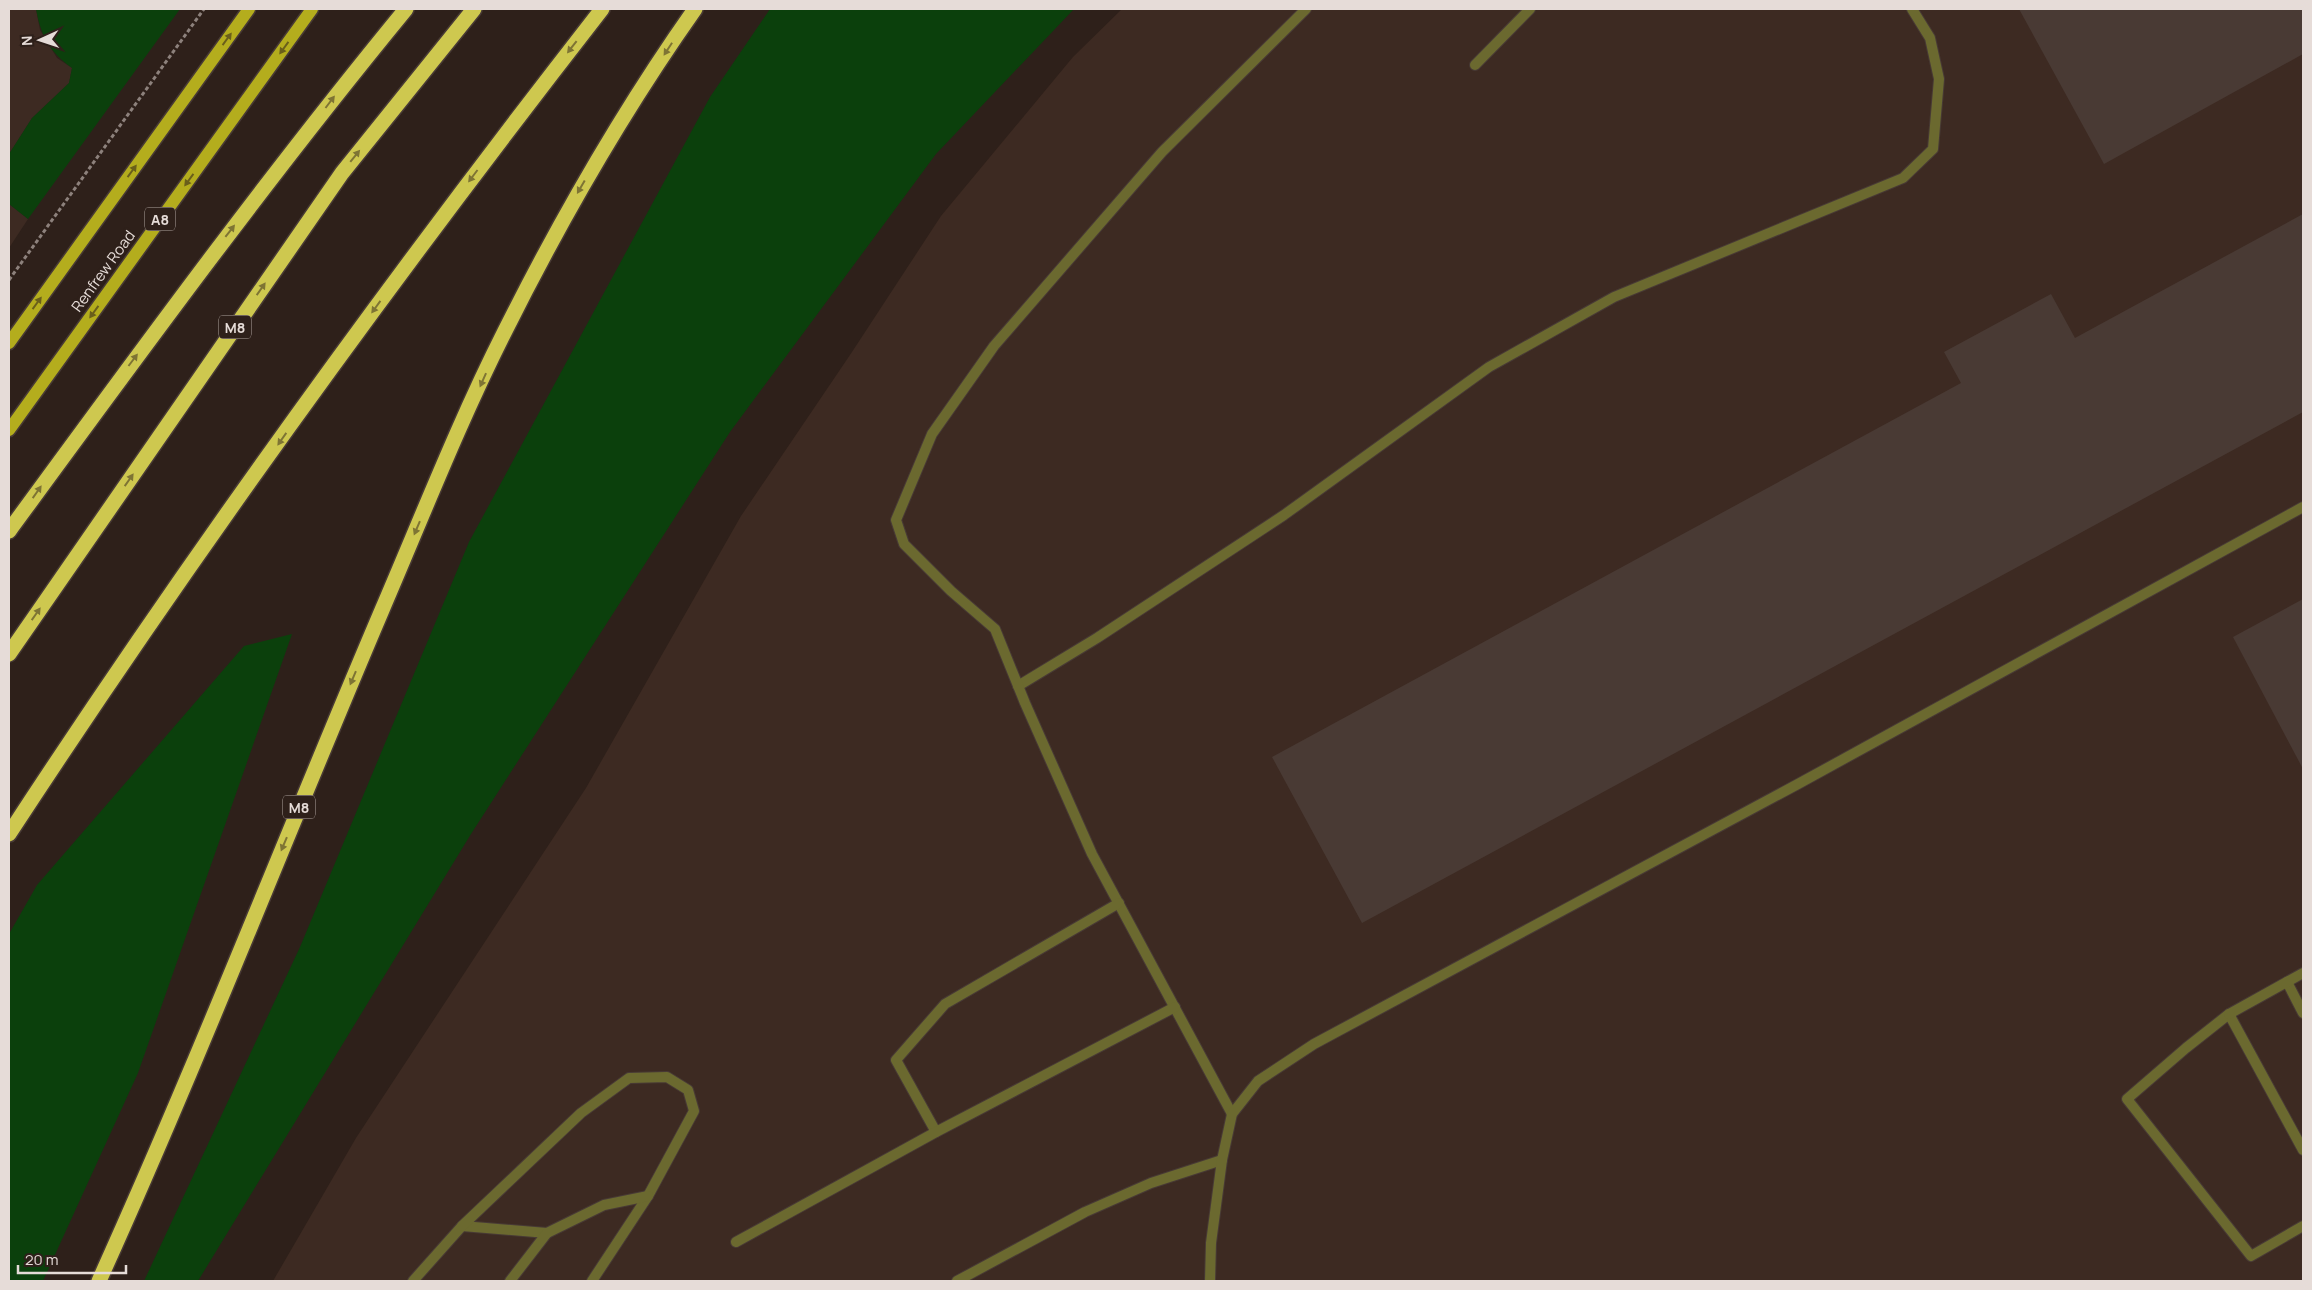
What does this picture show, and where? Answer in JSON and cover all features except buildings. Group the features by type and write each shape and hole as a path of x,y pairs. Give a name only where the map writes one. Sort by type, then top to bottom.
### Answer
{"highway":[{"path":"9,531 195,277 343,85 406,9"},
{"name":"M8","path":"9,654 342,173 474,9"},
{"path":"9,834 84,720 381,300 602,9"},
{"name":"M8","path":"99,1281 187,1080 329,733 502,335 555,233 610,138 695,9"}],"main road":[{"path":"9,343 249,9"},
{"name":"Renfrew Road","path":"9,430 312,9"}],"street":[{"path":"1232,1114 1092,854 995,629 951,591 904,544 896,520 932,434 994,346 1162,152 1306,9"},
{"path":"1475,66 1530,9"},
{"path":"1018,686 1097,638 1284,515 1488,367 1614,297 1903,178 1933,149 1938,80 1930,38 1912,9"},
{"path":"1210,1281 1211,1243 1222,1160 1232,1114 1258,1081 1314,1044 1798,784 2303,507"},
{"path":"936,1132 896,1060 945,1004 1119,903"},
{"path":"2303,973 2229,1014 2186,1048 2127,1100 2251,1256 2303,1226"},
{"path":"2287,982 2303,1013"},
{"path":"736,1242 936,1132 1175,1007"},
{"path":"2229,1014 2303,1150"},
{"path":"413,1281 462,1226 581,1113 629,1078 667,1077 688,1090 694,1111 648,1196 592,1281"},
{"path":"957,1281 1085,1212 1151,1184 1222,1160"},
{"path":"510,1281 547,1233 604,1205 648,1196"},
{"path":"462,1226 547,1233"}],"path":[{"path":"9,280 204,9"}],"shaded area":[{"path":"9,9 36,9 40,30 57,58 72,68 69,83 32,118 9,154"},
{"path":"1122,9 2303,9 2303,1281 273,1281 356,1138 586,788 741,516 941,216 1073,57"},
{"path":"9,204 28,219 9,248"}],"green space":[{"path":"36,9 180,9 28,219 9,204 9,154 32,118 69,83 72,68 52,50 44,36"},
{"path":"770,9 1074,9 936,154 730,432 471,834 198,1281 144,1281 300,947 469,542 710,97"},
{"path":"292,634 138,1073 43,1281 9,1281 9,934 37,885 244,646"}]}
